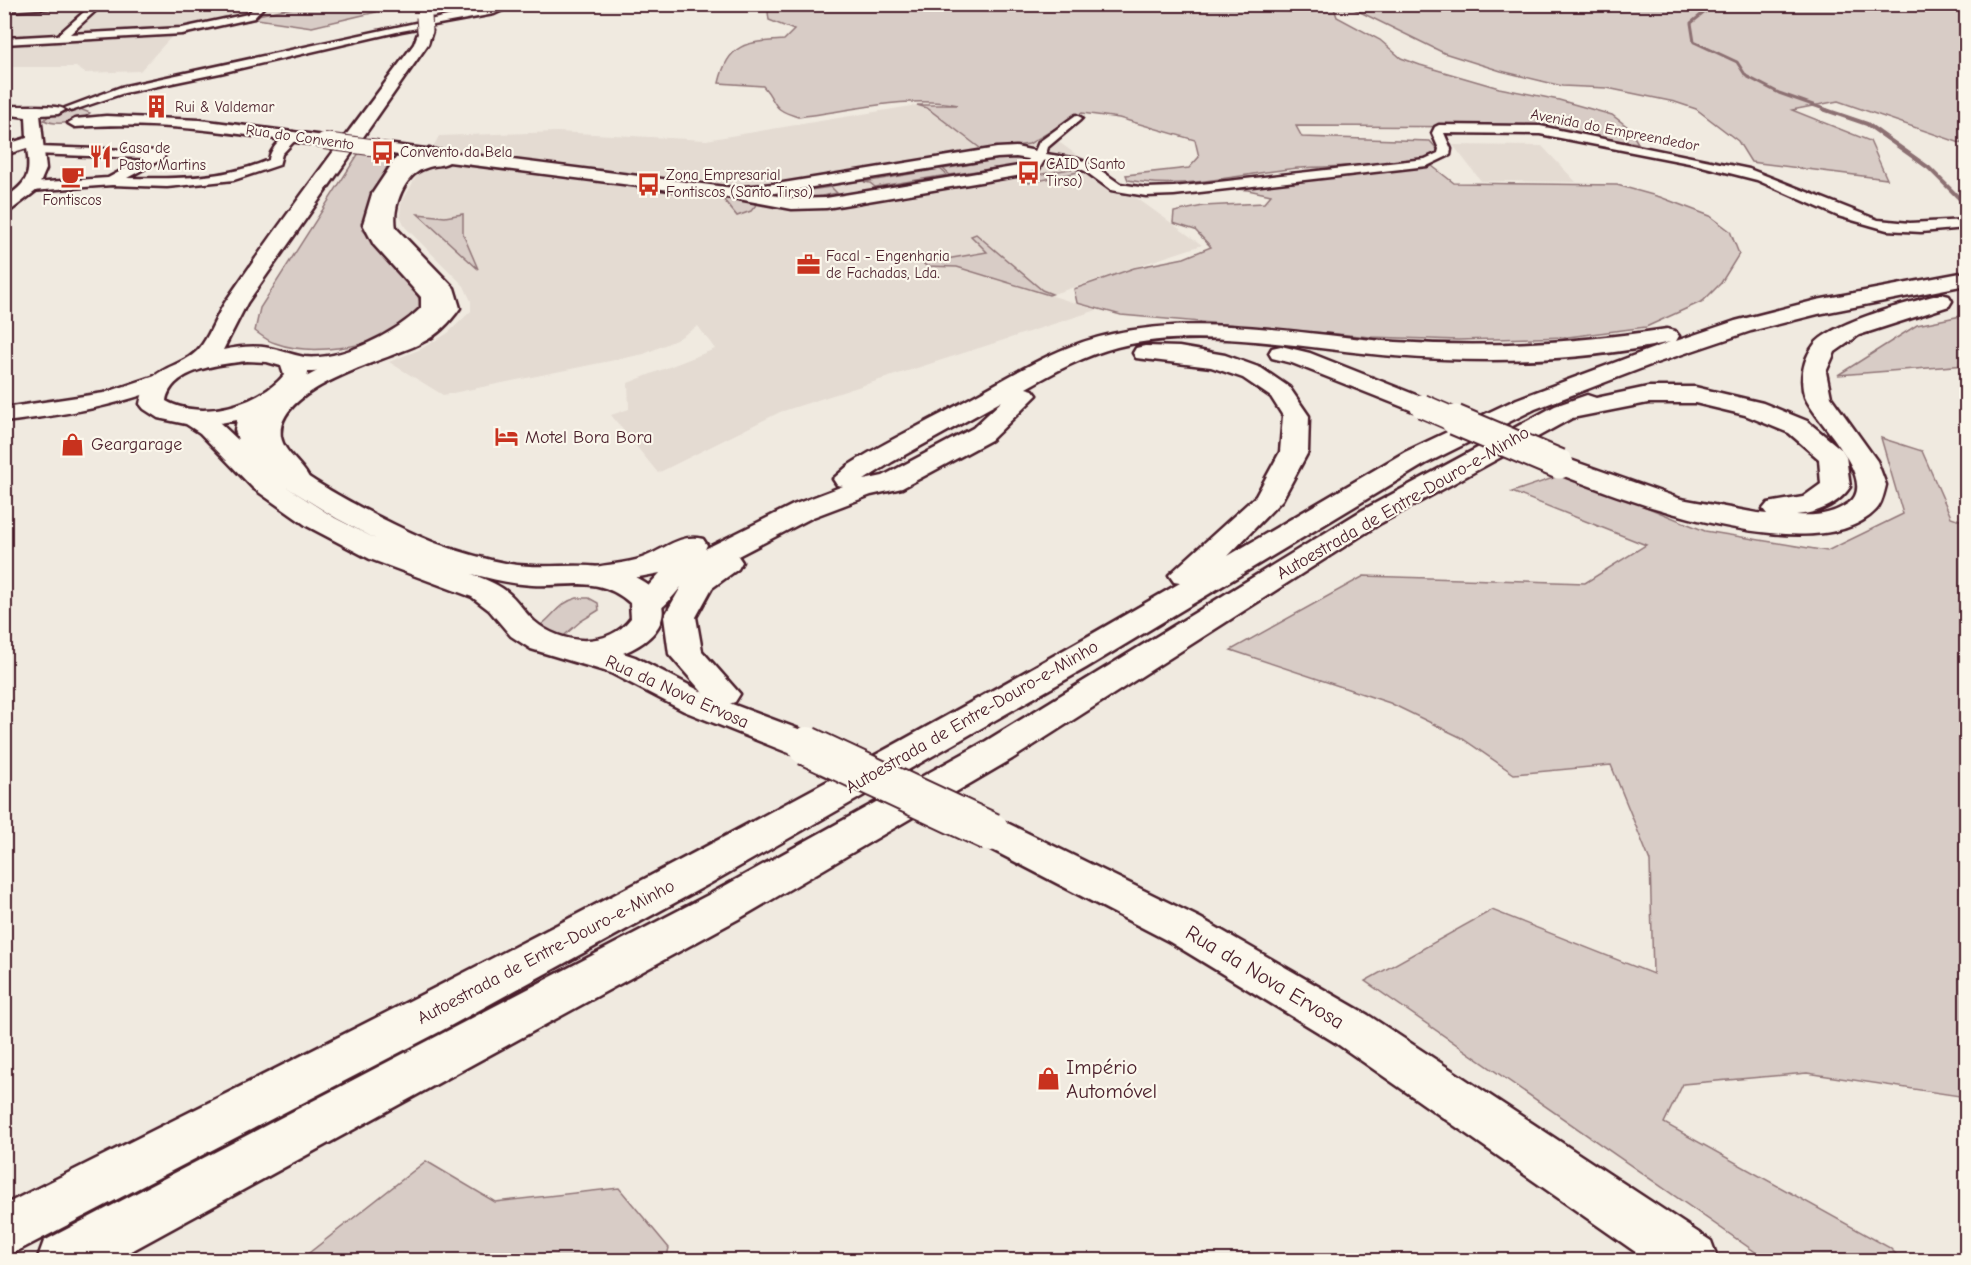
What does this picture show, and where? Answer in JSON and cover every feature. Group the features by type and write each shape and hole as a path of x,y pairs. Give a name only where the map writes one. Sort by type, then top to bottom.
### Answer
{"main road":[{"path":"198,363 213,350 225,321 236,303 421,44 424,24 415,4"},
{"path":"192,417 213,416 272,399 292,373 316,364 348,357 402,335 421,323 432,310 432,296 381,241 373,224 382,194 412,157"},
{"path":"257,354 243,336 244,318 304,210"},
{"name":"Autoestrada de Entre-Douro-e-Minho","path":"4,1233 425,1017 685,878 1074,660 1415,458 1526,404 1644,359 1743,326 1817,308 1966,279"},
{"path":"1249,336 1308,354 1564,461 1630,493 1698,514 1757,523 1803,525 1842,519 1866,504 1872,485 1863,461 1818,397 1814,372 1824,348 1851,330 1955,299"},
{"name":"Autoestrada de Entre-Douro-e-Minho","path":"63,1260 446,1057 737,899 999,750 1371,517 1563,412 1671,370 1767,339 1842,320 1955,299"},
{"path":"292,373 283,358 257,354 218,358 198,363 167,378 152,395 153,404 161,411 192,417 208,424 265,484 310,516 365,546 485,591 514,617 521,628 537,640 560,649 580,651 602,649 623,641 674,576 971,422 1000,402 1010,388 1046,367 1086,348 1136,336 1194,332 1399,350 1508,352 1581,348 1743,326"},
{"path":"602,575 650,566 785,498 855,484 892,482 982,434 1031,390 1081,362 1109,350 1155,340 1202,339 1250,345 1302,358 1426,405"},
{"path":"1074,660 1212,554 1268,500 1294,452 1296,416 1280,392 1252,374 1216,360 1179,354 1142,353 1081,362"},
{"path":"1563,412 1648,395 1695,396 1754,409 1798,427 1832,456 1836,487 1811,505 1761,511 1708,505 1564,461"},
{"path":"257,405 247,426 251,440 261,453 332,504 387,533 473,565 511,573 602,575 640,594 643,617"},
{"path":"723,694 686,654 680,616 699,583 729,561 777,534 803,511"},
{"path":"514,617 516,604 526,592 542,582 562,575"},
{"name":"Rua da Nova Ervosa","path":"643,617 658,662 763,715 807,746"},
{"name":"Rua da Nova Ervosa","path":"580,651 623,665 696,704 807,746 991,832 1185,930 1352,1029 1692,1260"}],"street":[{"path":"4,8 67,4"},
{"path":"60,38 99,4"},
{"path":"4,41 182,31 251,16 262,4"},
{"path":"75,123 91,118 95,107 121,90 401,28 494,11 512,4"},
{"name":"Rua do Convento","path":"33,130 42,114 65,109 95,107 117,119"},
{"name":"Rua do Convento","path":"4,110 33,130 53,125 117,119 205,125 378,148 412,157 459,158 733,193 792,204 826,203 1022,170 1033,166 1039,156"},
{"path":"1039,156 1043,145 1076,118"},
{"name":"Avenida do Empreendedor","path":"1039,156 1081,164 1116,187 1161,192 1426,162 1444,155 1445,149 1438,133 1439,129 1445,128 1540,130 1744,172 1794,189 1852,217 1877,225 1909,228 1966,224"},
{"path":"4,150 33,130 50,129"},
{"path":"33,130 57,152 160,155 117,180 109,182"},
{"path":"33,130 39,187"},
{"path":"4,207 39,187 109,182 168,183 234,176 275,162 276,153 293,136"},
{"path":"39,187 57,152"},
{"path":"299,482 297,474 278,454 269,435 270,420 281,404 295,392 322,377 416,338 440,321 450,308 447,292 387,229 385,217 392,197 412,157"},
{"path":"292,373 312,375 351,366"},
{"path":"96,403 167,378"},
{"path":"4,415 96,403 125,404 161,411"}],"shaded area":[{"path":"4,5 321,5 172,36 140,71 85,73 76,67 5,67"},
{"path":"305,5 371,5 376,12 312,27 257,19 212,28 214,24"},
{"path":"774,5 1966,5 1966,145 1838,101 1792,110 1870,141 1887,179 1751,162 1738,141 1696,109 1675,102 1607,88 1562,86 1501,71 1444,53 1352,8 1334,8 1337,17 1380,40 1401,58 1499,88 1559,100 1612,115 1628,127 1638,143 1520,127 1296,126 1302,137 1430,141 1437,149 1436,155 1388,164 1298,168 1213,180 1149,183 1128,180 1126,175 1189,168 1199,157 1195,140 1119,118 1082,113 1029,144 984,151 927,108 917,105 958,105 938,102 898,103 798,117 778,108 763,86 719,83 728,59 741,47 760,42 784,40 794,30 769,20 768,12"},
{"path":"917,105 960,106 1016,145 1056,140 1202,245 1050,295 1097,310 780,412 658,473 611,415 629,409 628,383 715,349 698,326 676,340 644,354 443,395 389,362 421,349 448,333 471,311 471,301 464,286 405,227 400,215 401,204 439,136 557,132 706,140"},
{"path":"80,109 90,113 68,122 55,123 44,120 52,113"},
{"path":"1453,145 1542,146 1576,182 1481,181"},
{"path":"362,148 387,152 392,156 366,212 363,230 414,286 422,307 402,327 357,345 305,349 269,341 255,331 260,308"},
{"path":"991,156 1019,156 1027,162 1000,172 995,168 950,175 943,169 995,160"},
{"path":"1432,166 1454,183 1617,185 1660,197 1710,216 1730,231 1739,254 1721,283 1703,301 1646,327 1568,337 1458,340 1371,337 1121,315 1077,303 1074,289 1134,268 1184,258 1211,247 1195,230 1173,223 1174,212 1203,206 1264,203 1271,195 1248,190 1211,187"},
{"path":"1080,167 1087,170 1029,183 1021,178"},
{"path":"940,169 947,175 875,187 864,182"},
{"path":"831,187 837,193 817,197 821,201 802,202 780,196 783,191 792,188 796,192"},
{"path":"719,194 748,199 756,205 751,211 737,216"},
{"path":"418,214 445,217 463,214 463,234 478,269"},
{"path":"976,234 1042,290 1052,294 957,267 926,266 923,263 987,252 971,236"},
{"path":"1966,315 1966,365 1838,375 1917,325"},
{"path":"1881,438 1922,451 1951,517 1966,522 1966,787 1963,788 1966,818 1960,886 1966,914 1966,1097 1807,1073 1683,1084 1664,1123 1890,1248 1902,1260 1767,1260 1365,981 1492,910 1653,974 1650,861 1611,765 1514,774 1460,737 1390,703 1231,650 1364,576 1585,583 1646,545 1512,492 1565,474 1705,531 1827,551 1903,514"},
{"path":"577,598 589,598 598,603 599,610 581,621 560,639 538,627 565,603"},
{"path":"426,1161 495,1202 619,1188 669,1248 666,1260 300,1260"}],"waterway":[{"path":"1715,4 1691,23 1694,42 1737,62 1746,76 1779,93 1827,110"},
{"path":"1823,109 1867,124 1929,168 1966,205"}],"place":[{"name":"Rui & Valdemar","path":"157,107"},
{"name":"Convento da Bela","path":"382,152"},
{"name":"Casa de Pasto Martins","path":"101,157"},
{"name":"CAID (Santo Tirso)","path":"1028,173"},
{"name":"Fontiscos","path":"72,176"},
{"name":"Zona Empresarial Fontiscos (Santo Tirso)","path":"648,184"},
{"name":"Facal - Engenharia de Fachadas, Lda.","path":"808,265"},
{"name":"Motel Bora Bora","path":"507,437"},
{"name":"Geargarage","path":"73,444"},
{"name":"Império Automóvel","path":"1048,1079"}]}
